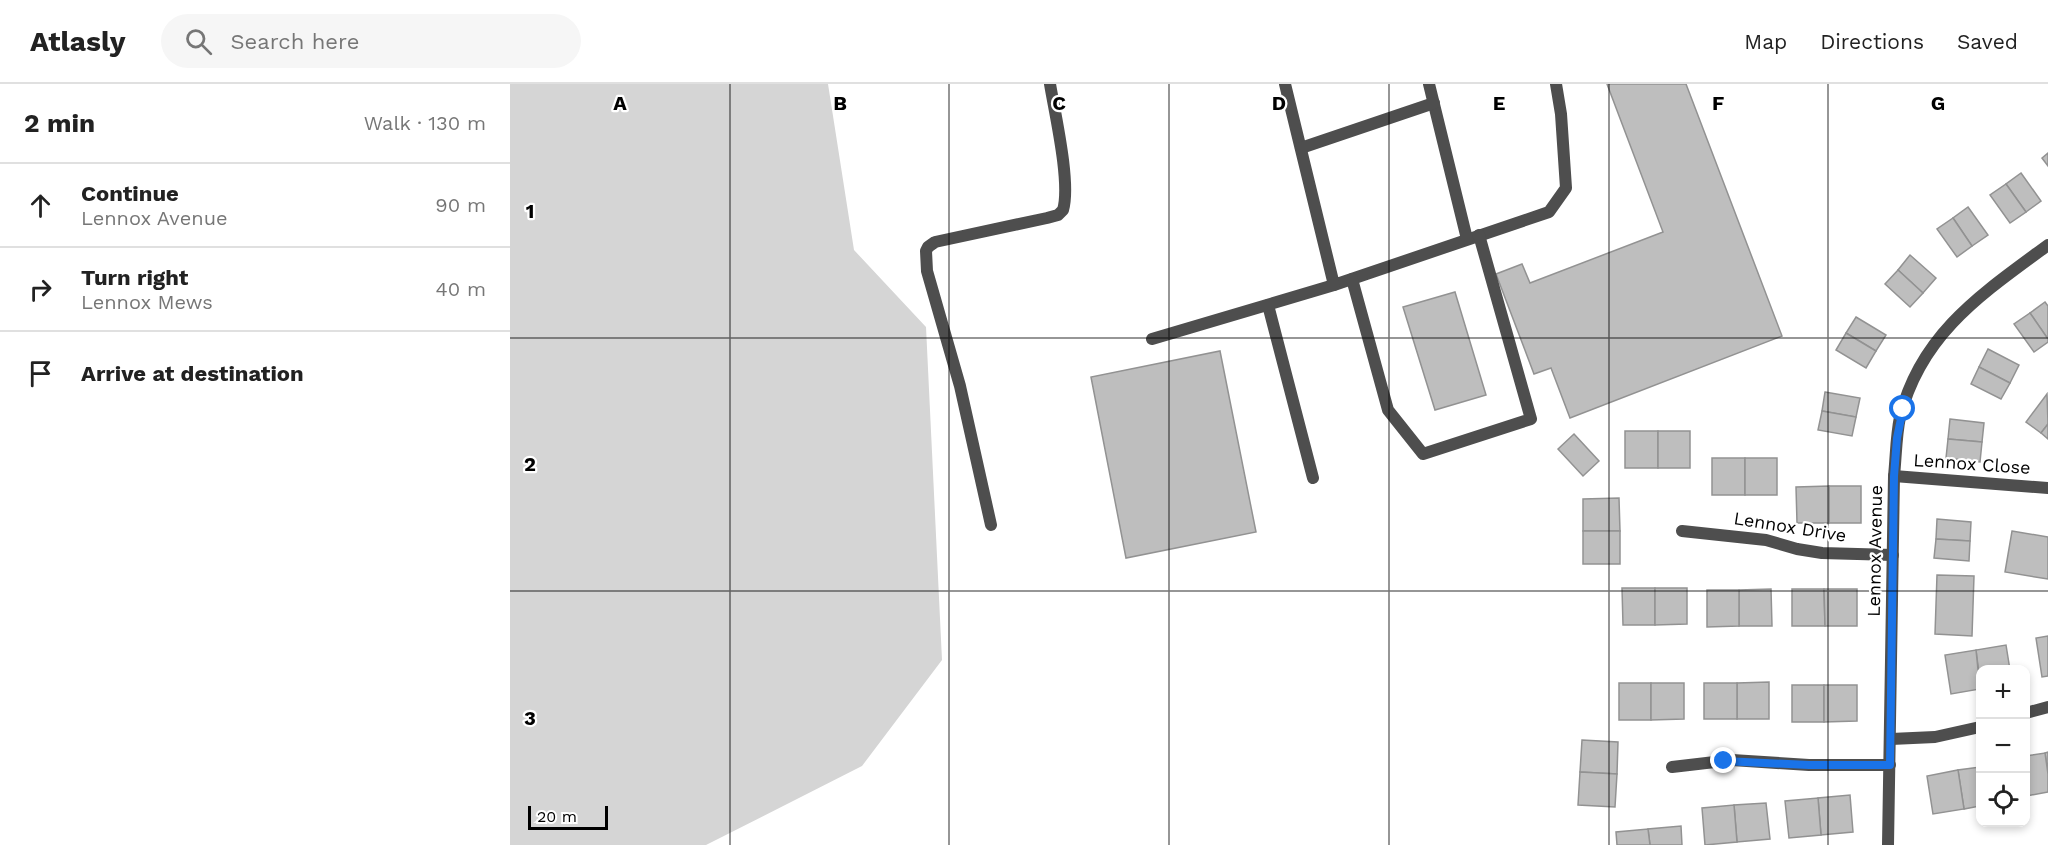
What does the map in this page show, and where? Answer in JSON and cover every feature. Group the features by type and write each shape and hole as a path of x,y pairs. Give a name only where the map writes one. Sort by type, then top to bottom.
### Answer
{"street":[{"path":"991,525 960,386 927,271 926,251 935,242 1047,218 1058,215 1063,210 1066,192 1064,172 1050,84"},
{"path":"1285,84 1334,285"},
{"path":"1352,279 1388,410 1423,454 1531,419 1473,237 1429,84"},
{"path":"1152,339 1334,285 1549,212 1566,188 1561,114 1556,84"},
{"path":"1301,148 1434,103"},
{"name":"Lennox Avenue","path":"1888,845 1894,476 1900,417 1916,375 1949,325 1972,302 2048,246"},
{"path":"1268,305 1313,478"},
{"name":"Lennox Close","path":"1894,476 2048,488"},
{"name":"Lennox Drive","path":"1682,531 1766,540 1822,553 1893,555"},
{"path":"2030,712 2048,707"},
{"path":"1891,739 1935,737 1976,728"},
{"path":"1672,767 1732,760 1791,764 1890,765"}],"shaded area":[{"path":"510,84 828,84 854,250 926,327 942,660 862,766 706,845 510,845"}],"building":[{"path":"1607,84 1686,84 1782,336 1570,418 1551,368 1534,374 1496,274 1522,264 1530,283 1663,232"},
{"path":"2048,153 2048,166 2042,158"},
{"path":"2021,173 2041,201 2026,212 2006,184"},
{"path":"2006,184 2026,212 2010,223 1990,195"},
{"path":"1968,207 1988,235 1972,246 1953,218"},
{"path":"1953,218 1972,246 1957,257 1937,229"},
{"path":"1910,255 1936,278 1923,293 1898,270"},
{"path":"1898,270 1923,293 1910,307 1885,284"},
{"path":"1455,292 1486,395 1435,410 1403,307"},
{"path":"2045,302 2048,306 2048,339 2030,313"},
{"path":"2030,313 2048,339 2048,342 2034,352 2014,324"},
{"path":"1856,317 1886,335 1876,351 1846,333"},
{"path":"1846,333 1876,351 1866,368 1836,350"},
{"path":"1988,349 2019,365 2010,383 1979,367"},
{"path":"1220,351 1256,532 1126,558 1091,377"},
{"path":"1979,367 2010,383 2001,399 1971,384"},
{"path":"1825,392 1860,398 1856,417 1822,411"},
{"path":"2047,394 2048,424 2041,433 2026,422"},
{"path":"1822,411 1856,417 1852,436 1818,430"},
{"path":"1950,419 1984,423 1982,442 1948,439"},
{"path":"2048,424 2048,439 2041,433"},
{"path":"1625,431 1658,431 1658,468 1625,468"},
{"path":"1658,431 1690,431 1690,468 1658,468"},
{"path":"1574,434 1599,461 1583,476 1558,449"},
{"path":"1948,439 1982,442 1980,462 1946,458"},
{"path":"1712,458 1745,458 1745,495 1712,495"},
{"path":"1745,458 1777,458 1777,495 1745,495"},
{"path":"1829,486 1861,486 1861,523 1829,523"},
{"path":"1829,486 1829,523 1797,523 1796,487"},
{"path":"1619,498 1620,531 1583,531 1583,499"},
{"path":"1937,519 1971,522 1970,541 1936,539"},
{"path":"1583,531 1620,531 1620,564 1583,564"},
{"path":"2012,531 2048,537 2048,579 2005,572"},
{"path":"1936,539 1970,541 1969,561 1934,558"},
{"path":"1937,575 1974,576 1972,636 1935,634"},
{"path":"1622,588 1655,588 1655,625 1623,625"},
{"path":"1655,588 1687,588 1687,624 1655,625"},
{"path":"1771,589 1772,626 1739,626 1739,590"},
{"path":"1792,589 1824,589 1825,626 1792,626"},
{"path":"1824,589 1857,589 1857,626 1825,626"},
{"path":"1707,590 1739,590 1739,626 1707,627"},
{"path":"2048,636 2048,676 2042,677 2036,638"},
{"path":"2006,645 2009,665 1978,665 1976,650"},
{"path":"1976,650 1976,690 1951,694 1945,655"},
{"path":"1769,682 1769,719 1737,719 1737,683"},
{"path":"1619,683 1651,683 1651,720 1619,720"},
{"path":"1651,683 1684,683 1684,719 1651,720"},
{"path":"1704,683 1737,683 1737,719 1704,719"},
{"path":"1792,685 1824,685 1824,722 1792,722"},
{"path":"1824,685 1857,685 1857,721 1824,722"},
{"path":"1582,740 1618,742 1617,774 1580,772"},
{"path":"2048,752 2048,774 2045,753"},
{"path":"2045,753 2048,792 2030,795 2030,755"},
{"path":"1976,768 1976,807 1964,809 1958,770"},
{"path":"1958,770 1964,809 1933,814 1927,776"},
{"path":"1580,772 1617,774 1615,807 1578,805"},
{"path":"1850,795 1853,832 1821,835 1818,798"},
{"path":"1818,798 1821,835 1789,838 1785,801"},
{"path":"1766,803 1770,839 1737,842 1734,805"},
{"path":"1734,805 1737,842 1705,845 1702,808"},
{"path":"1681,826 1682,845 1650,845 1648,829"},
{"path":"1648,829 1650,845 1617,845 1616,832"}],"route":[{"path":"1724,761 1809,765 1890,765 1894,476 1897,438 1903,409"}]}
